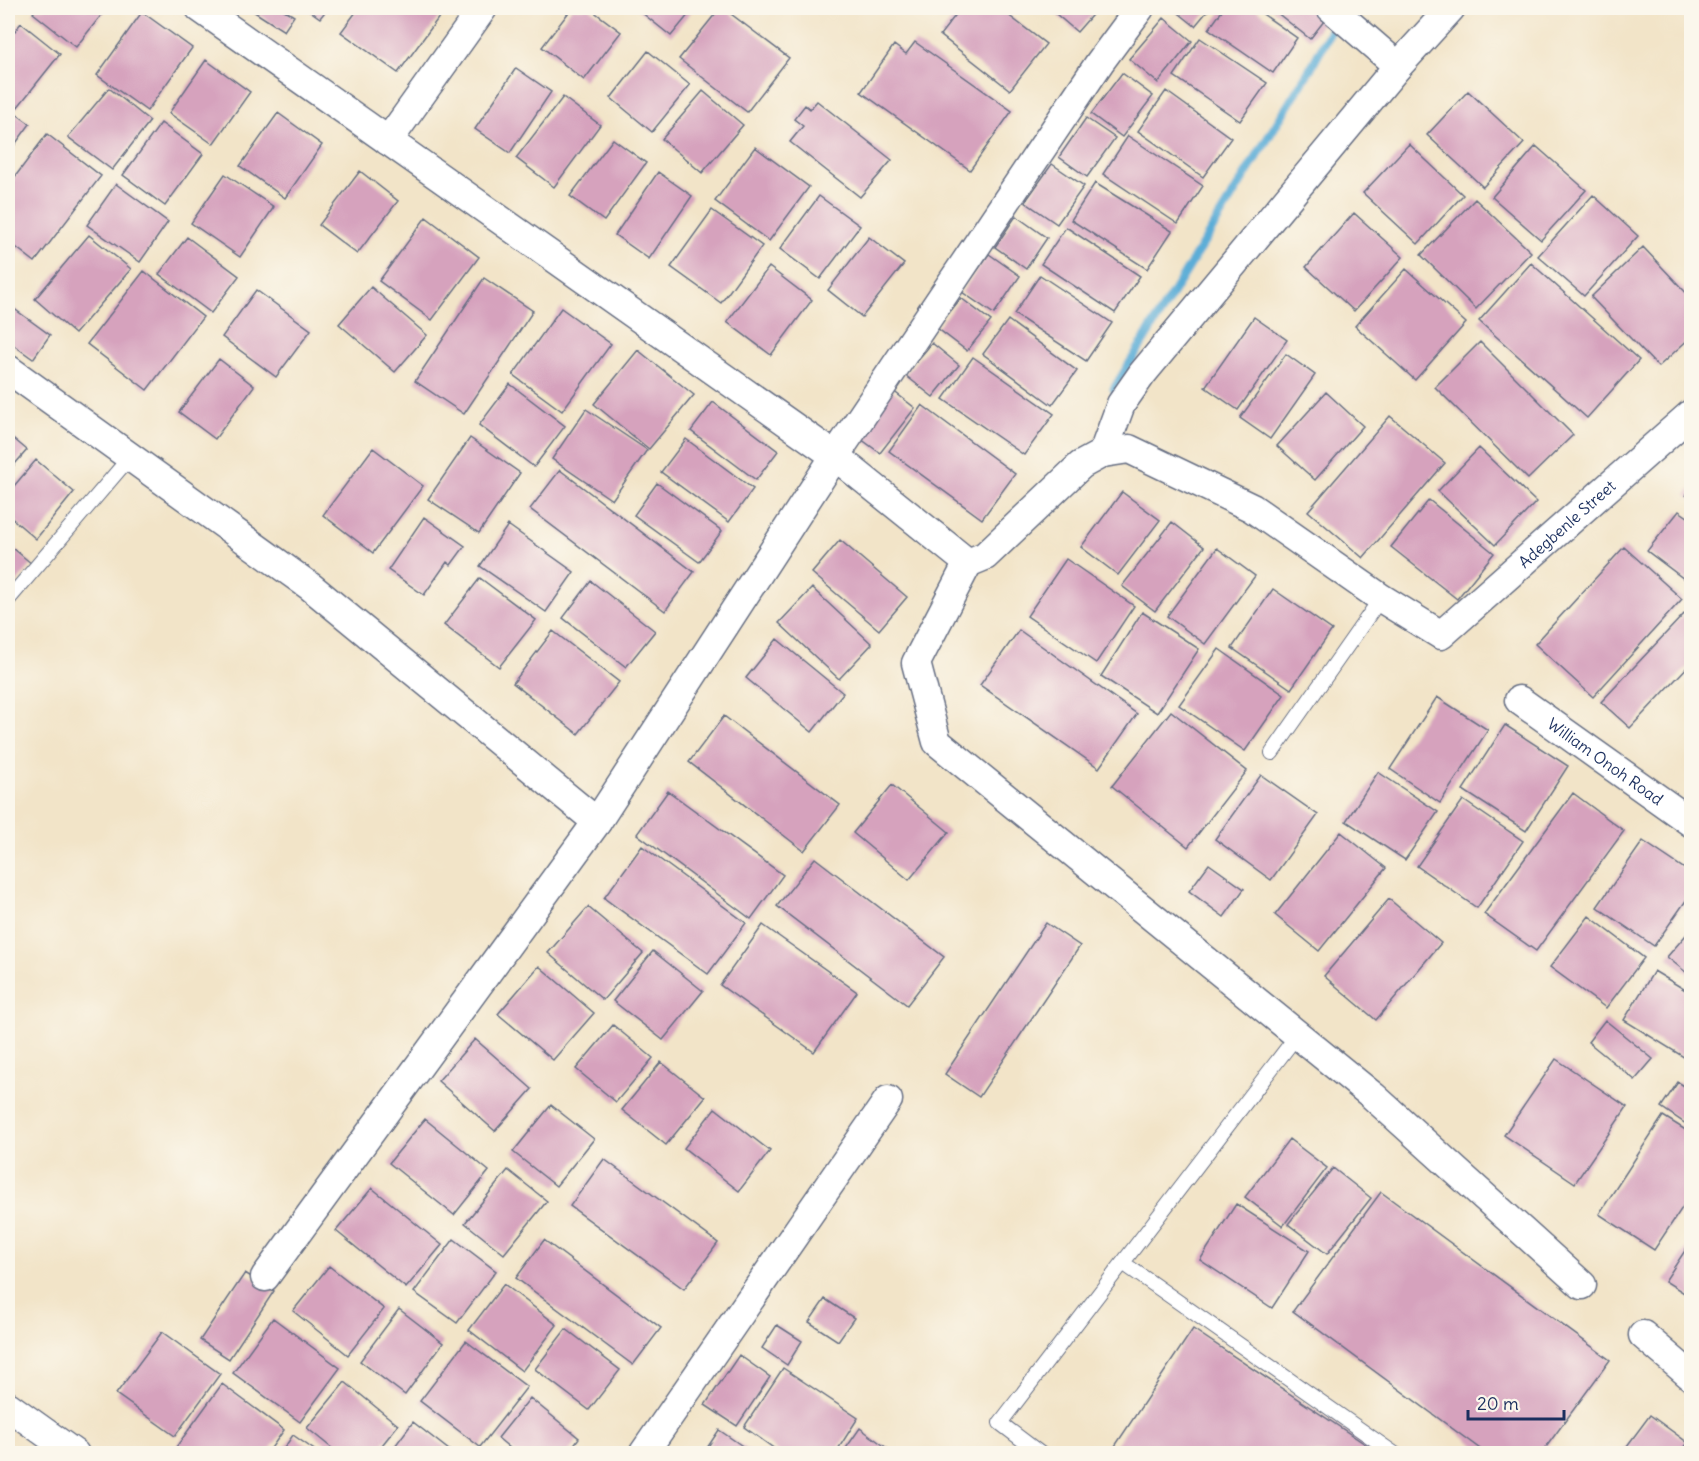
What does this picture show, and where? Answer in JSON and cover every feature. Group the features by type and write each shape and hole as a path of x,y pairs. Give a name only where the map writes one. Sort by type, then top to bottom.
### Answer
{"street":[{"path":"200,8 835,456 968,563"},
{"path":"388,141 483,8"},
{"path":"265,1277 597,822 835,456 1100,62 1140,8"},
{"path":"1331,8 1398,66"},
{"path":"1103,453 1121,404 1142,374 1398,66 1451,8"},
{"path":"8,369 311,587 597,822"},
{"name":"Adegbenle Street","path":"1382,598 1441,635 1692,413"},
{"path":"1382,598 1252,508 1129,448 1103,453 1080,465 985,556 968,563 916,663 937,742 1373,1096 1582,1285"},
{"name":"William Onoh Road","path":"1519,700 1692,824"},
{"path":"642,1454 888,1100"},
{"path":"1643,1335 1692,1377"},
{"path":"8,1406 75,1454"}],"lane":[{"path":"8,600 130,457"},
{"path":"1272,753 1382,598"},
{"path":"1041,1454 1000,1423 1298,1034"},
{"path":"1123,1263 1395,1454"}],"building":[{"path":"37,8 107,8 76,47 33,13"},
{"path":"256,8 281,8 294,16 284,31 253,11"},
{"path":"306,8 328,8 320,18"},
{"path":"359,8 445,9 398,73 341,32"},
{"path":"572,8 589,8 621,32 584,80 542,47"},
{"path":"636,8 694,8 671,36"},
{"path":"720,8 789,58 747,112 679,59"},
{"path":"961,8 999,8 1046,44 1010,90 940,35"},
{"path":"1049,8 1098,8 1077,32"},
{"path":"1177,8 1210,8 1195,26 1175,10"},
{"path":"1224,8 1254,8 1297,38 1273,73 1209,29"},
{"path":"1271,8 1327,8 1332,11 1310,39"},
{"path":"142,12 192,48 147,111 97,75"},
{"path":"1164,18 1192,41 1158,83 1129,59"},
{"path":"21,23 60,54 17,108 8,100 8,40"},
{"path":"1200,38 1267,83 1240,121 1174,76"},
{"path":"915,42 1012,111 970,170 861,92 894,45 906,54"},
{"path":"648,51 690,85 652,132 611,98"},
{"path":"206,60 250,92 213,144 169,113"},
{"path":"516,68 551,92 510,153 475,129"},
{"path":"1122,73 1153,96 1122,137 1091,114"},
{"path":"109,88 150,121 112,170 68,137"},
{"path":"703,91 743,125 702,173 662,139"},
{"path":"1166,91 1231,138 1203,177 1138,131"},
{"path":"1468,91 1524,143 1483,187 1427,135"},
{"path":"563,97 600,125 554,187 516,158"},
{"path":"817,101 892,160 860,197 790,142 803,126 794,119 805,105 810,109"},
{"path":"8,108 30,124 8,154"},
{"path":"278,113 322,145 285,198 240,166"},
{"path":"1086,118 1115,138 1087,177 1059,157"},
{"path":"161,123 203,154 165,206 123,175"},
{"path":"47,134 101,176 35,262 8,241 8,186"},
{"path":"1128,136 1203,186 1178,224 1103,174"},
{"path":"613,139 646,163 604,221 570,196"},
{"path":"1409,144 1463,195 1418,244 1363,193"},
{"path":"1536,146 1586,190 1541,240 1492,197"},
{"path":"755,147 809,187 769,241 715,201"},
{"path":"1052,164 1084,186 1057,224 1025,202"},
{"path":"360,171 398,201 357,254 319,225"},
{"path":"658,172 692,196 649,259 615,235"},
{"path":"225,174 274,207 240,257 191,223"},
{"path":"1095,183 1172,231 1147,269 1071,220"},
{"path":"116,184 168,222 140,262 87,225"},
{"path":"1593,195 1638,236 1584,296 1538,256"},
{"path":"819,196 860,226 820,279 780,249"},
{"path":"1475,199 1531,252 1476,309 1421,255"},
{"path":"712,210 762,246 721,303 671,267"},
{"path":"1354,213 1403,257 1354,311 1306,267"},
{"path":"1016,216 1047,238 1026,269 995,247"},
{"path":"426,217 479,257 432,320 379,281"},
{"path":"1066,227 1140,276 1115,313 1041,264"},
{"path":"89,235 131,269 75,334 35,299"},
{"path":"187,237 239,276 211,313 159,274"},
{"path":"869,237 904,264 862,317 828,290"},
{"path":"1643,247 1692,299 1692,336 1658,367 1591,297"},
{"path":"989,254 1020,276 994,314 962,292"},
{"path":"1531,263 1639,360 1587,418 1479,321"},
{"path":"769,267 812,300 771,355 727,322"},
{"path":"1406,269 1466,323 1415,380 1355,326"},
{"path":"144,271 203,317 147,390 87,344"},
{"path":"1040,275 1112,323 1086,361 1014,314"},
{"path":"484,278 533,311 464,414 415,381"},
{"path":"371,287 427,335 395,372 339,324"},
{"path":"256,290 311,330 276,377 222,337"},
{"path":"961,298 991,321 967,351 937,328"},
{"path":"13,308 50,335 33,359 8,341 8,315"},
{"path":"561,308 611,344 562,411 513,375"},
{"path":"1254,317 1287,340 1238,410 1205,387"},
{"path":"1008,320 1077,371 1052,405 983,354"},
{"path":"1480,342 1573,435 1528,479 1435,387"},
{"path":"932,343 959,365 933,397 905,375"},
{"path":"638,350 694,395 649,449 594,404"},
{"path":"1286,354 1315,375 1270,439 1240,418"},
{"path":"973,357 1054,414 1024,455 943,399"},
{"path":"219,359 254,386 215,439 179,412"},
{"path":"510,384 565,426 534,467 479,425"},
{"path":"892,390 915,408 880,453 857,436"},
{"path":"1326,392 1363,426 1315,480 1277,446"},
{"path":"713,402 778,451 756,480 691,431"},
{"path":"922,405 1015,474 982,519 889,451"},
{"path":"586,409 647,450 612,500 552,459"},
{"path":"1390,416 1445,463 1363,558 1308,511"},
{"path":"8,434 27,450 8,472"},
{"path":"470,438 520,473 479,533 428,499"},
{"path":"686,439 753,489 729,522 661,472"},
{"path":"373,448 423,486 373,553 323,515"},
{"path":"1479,448 1536,502 1495,545 1438,491"},
{"path":"36,460 74,492 36,539 8,515 8,493"},
{"path":"560,470 694,572 665,611 530,509"},
{"path":"657,483 722,531 699,562 634,515"},
{"path":"1692,488 1692,500 1686,495"},
{"path":"1122,492 1160,520 1118,575 1081,547"},
{"path":"1429,500 1494,553 1457,599 1391,547"},
{"path":"1679,511 1692,520 1692,585 1647,551"},
{"path":"424,517 465,546 451,565 447,562 424,595 388,570"},
{"path":"1172,522 1204,547 1155,611 1122,586"},
{"path":"508,525 574,572 546,612 480,566"},
{"path":"840,540 907,597 879,630 812,573"},
{"path":"8,544 32,564 8,593"},
{"path":"1624,547 1682,599 1593,697 1535,644"},
{"path":"1217,548 1255,576 1205,644 1167,616"},
{"path":"1066,559 1134,606 1096,663 1027,616"},
{"path":"480,578 536,620 499,667 444,625"},
{"path":"591,581 655,631 626,667 563,618"},
{"path":"812,588 872,644 839,679 779,623"},
{"path":"1273,589 1332,630 1291,689 1232,648"},
{"path":"1142,612 1199,649 1157,713 1101,676"},
{"path":"1684,614 1692,621 1692,662 1630,728 1601,702"},
{"path":"1019,630 1137,714 1099,768 980,685"},
{"path":"553,631 619,682 578,734 513,683"},
{"path":"777,639 843,693 812,732 746,678"},
{"path":"1219,649 1284,695 1245,751 1179,705"},
{"path":"1437,697 1488,730 1440,803 1390,769"},
{"path":"1171,711 1247,771 1188,847 1112,786"},
{"path":"724,716 840,805 804,851 689,762"},
{"path":"1505,725 1568,766 1526,831 1463,790"},
{"path":"1378,772 1438,812 1405,860 1346,821"},
{"path":"1261,775 1318,815 1271,880 1215,839"},
{"path":"892,785 949,832 909,880 853,833"},
{"path":"668,791 783,875 751,919 637,834"},
{"path":"1573,793 1624,831 1536,951 1484,914"},
{"path":"1463,800 1523,841 1477,908 1417,866"},
{"path":"1341,832 1386,868 1319,951 1275,915"},
{"path":"1643,841 1692,874 1692,892 1654,946 1597,907"},
{"path":"642,846 746,923 708,974 604,898"},
{"path":"815,858 944,957 907,1005 777,906"},
{"path":"1209,864 1244,889 1224,917 1189,891"},
{"path":"1389,899 1441,943 1376,1020 1324,976"},
{"path":"588,907 643,953 603,1000 548,953"},
{"path":"1589,916 1644,958 1606,1008 1550,967"},
{"path":"1046,923 1080,946 979,1097 945,1074"},
{"path":"763,925 857,992 814,1052 720,985"},
{"path":"1692,928 1692,977 1667,957"},
{"path":"653,951 703,991 663,1040 613,1001"},
{"path":"539,966 594,1013 553,1060 498,1014"},
{"path":"1654,971 1692,994 1690,1061 1624,1020"},
{"path":"1605,1020 1653,1059 1635,1080 1588,1042"},
{"path":"613,1025 653,1058 616,1102 576,1069"},
{"path":"475,1039 532,1089 495,1131 438,1081"},
{"path":"1556,1059 1627,1107 1575,1183 1504,1135"},
{"path":"661,1062 705,1097 666,1145 622,1110"},
{"path":"1678,1082 1692,1091 1692,1128 1661,1107"},
{"path":"551,1105 594,1139 556,1186 513,1152"},
{"path":"715,1108 770,1151 739,1191 684,1148"},
{"path":"1663,1116 1692,1134 1692,1193 1654,1250 1599,1214"},
{"path":"425,1119 489,1171 454,1215 389,1163"},
{"path":"1289,1139 1327,1168 1283,1226 1245,1197"},
{"path":"604,1159 718,1243 684,1289 570,1206"},
{"path":"1333,1168 1371,1198 1327,1254 1288,1224"},
{"path":"508,1170 547,1201 504,1254 465,1223"},
{"path":"372,1188 442,1245 406,1288 336,1231"},
{"path":"1381,1192 1610,1360 1541,1454 1487,1454 1293,1311"},
{"path":"1236,1204 1309,1251 1272,1308 1200,1260"},
{"path":"454,1239 496,1271 457,1323 414,1292"},
{"path":"544,1240 661,1328 633,1365 516,1278"},
{"path":"1692,1240 1692,1298 1665,1281"},
{"path":"329,1266 384,1309 348,1355 293,1311"},
{"path":"245,1273 274,1291 229,1359 200,1340"},
{"path":"504,1284 557,1325 522,1371 469,1330"},
{"path":"825,1299 854,1318 838,1341 809,1322"},
{"path":"399,1309 443,1343 405,1395 360,1361"},
{"path":"273,1318 340,1368 300,1422 233,1373"},
{"path":"777,1325 802,1341 787,1365 762,1348"},
{"path":"566,1329 620,1370 589,1410 535,1369"},
{"path":"1193,1329 1380,1454 1120,1454 1113,1449"},
{"path":"162,1332 220,1374 175,1436 116,1394"},
{"path":"466,1341 527,1387 480,1447 420,1401"},
{"path":"739,1355 770,1377 737,1426 705,1405"},
{"path":"783,1368 858,1418 835,1454 782,1454 744,1427"},
{"path":"345,1382 398,1425 375,1454 339,1454 307,1428"},
{"path":"222,1384 284,1430 267,1454 171,1454"},
{"path":"530,1398 579,1438 567,1454 517,1454 498,1438"},
{"path":"1650,1415 1688,1443 1679,1454 1621,1454"},
{"path":"413,1422 454,1454 389,1454"},
{"path":"860,1428 895,1454 842,1454"},
{"path":"719,1430 754,1454 703,1454"},
{"path":"293,1435 320,1454 280,1454"}],"waterway":[{"path":"1114,389 1312,66 1337,19"}]}
